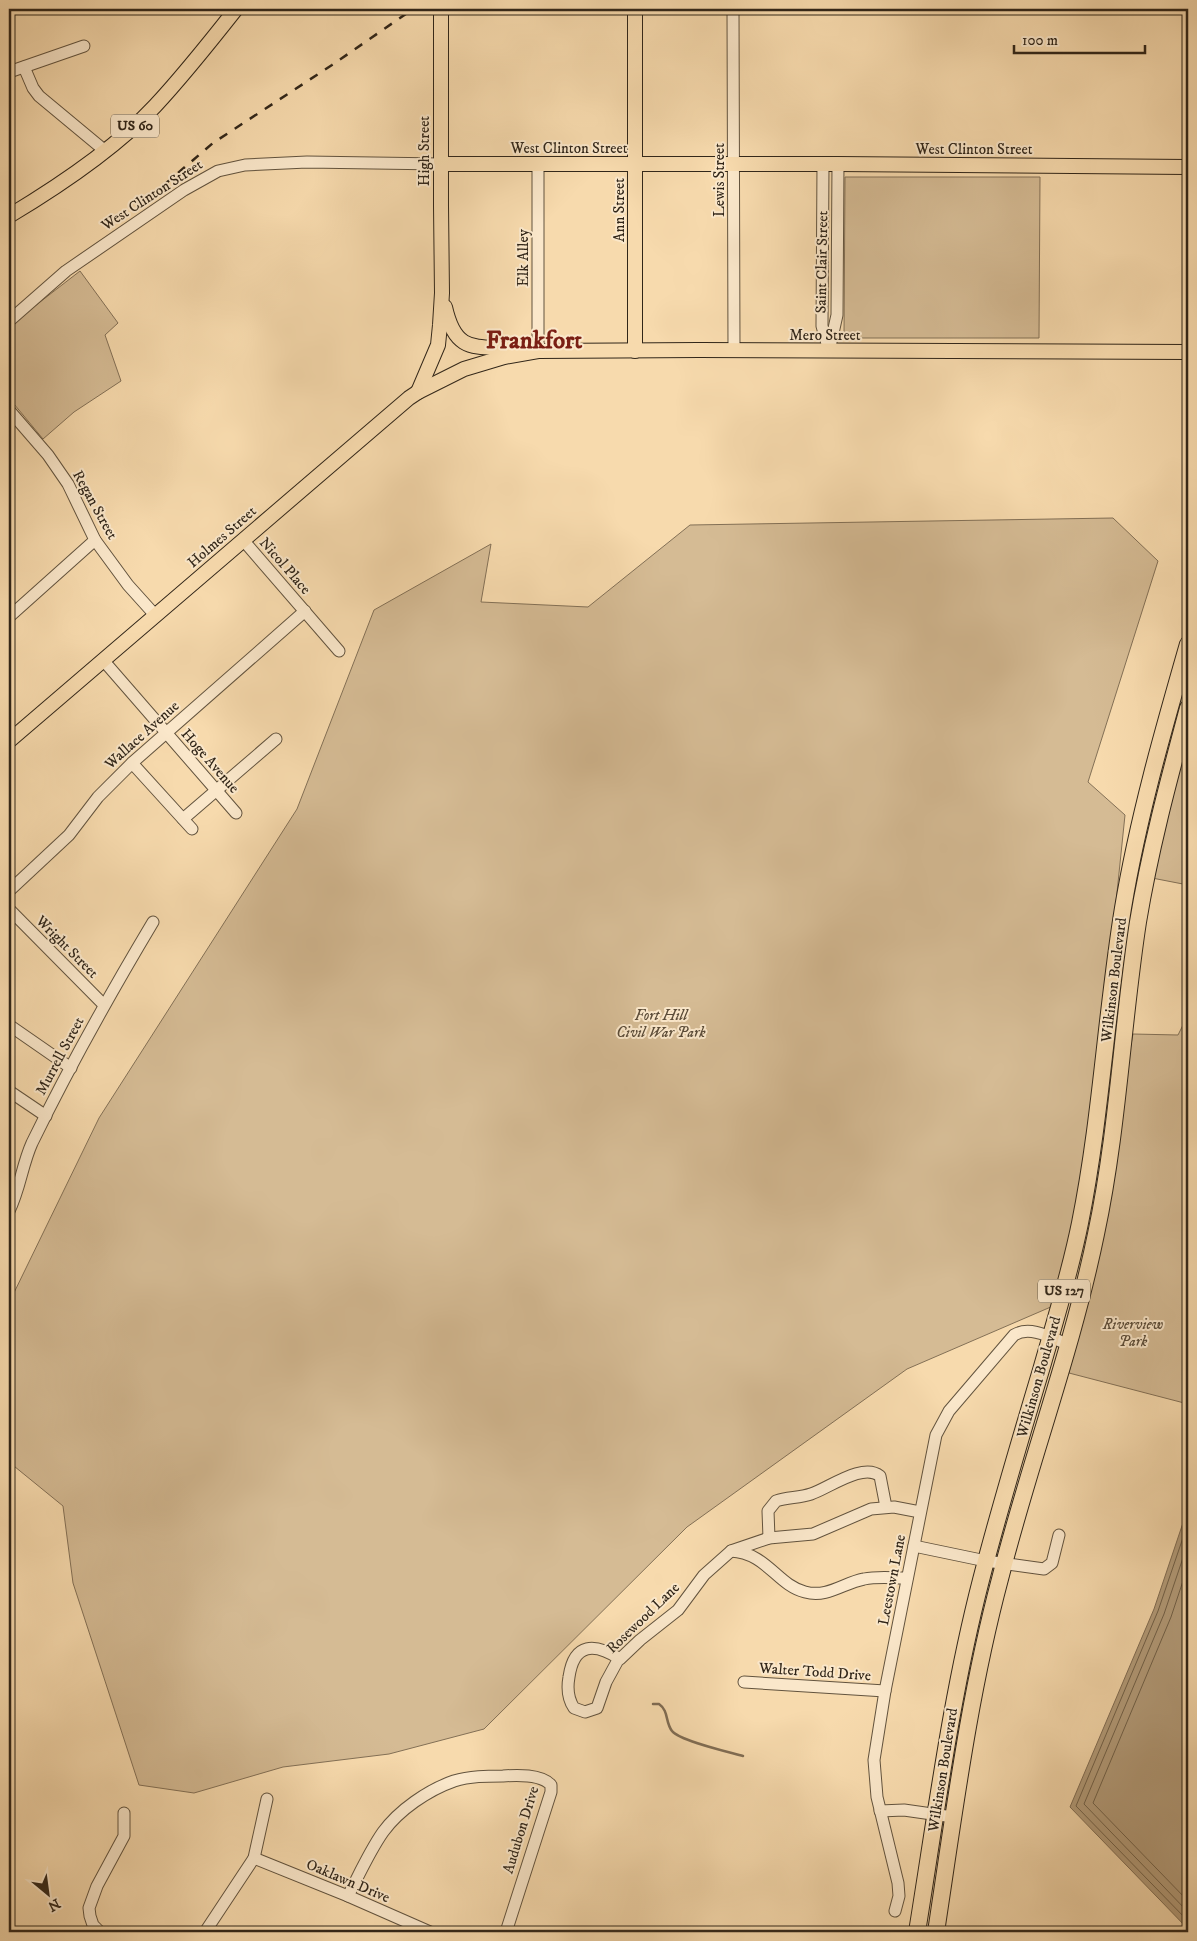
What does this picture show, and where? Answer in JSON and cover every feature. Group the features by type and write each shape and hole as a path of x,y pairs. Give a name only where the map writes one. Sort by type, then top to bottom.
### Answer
{"highway":[{"name":"Wilkinson Boulevard","path":"917,1932 958,1683 986,1561 1073,1253 1085,1194 1115,962 1132,862 1154,766 1188,644"},
{"name":"Wilkinson Boulevard","path":"936,1932 976,1678 1004,1563 1090,1261 1104,1190 1131,972 1147,873 1158,821 1188,708"}],"main road":[{"name":"US 60","path":"9,216 33,201 130,130 155,106 236,9"},
{"name":"High Street","path":"418,392 438,345 442,293 440,164 442,9"},
{"name":"Ann Street","path":"635,9 635,351"},
{"name":"West Clinton Street","path":"440,164 838,164 1183,167"},
{"name":"High Street","path":"442,293 451,328 454,334 463,342 474,346 538,351"},
{"name":"Mero Street","path":"464,369 504,357 538,351 1188,352"},
{"name":"Holmes Street","path":"9,741 418,392 464,369"}],"street":[{"name":"Lewis Street","path":"733,9 734,350"},
{"path":"9,72 84,46"},
{"path":"24,67 33,88 39,96 104,150"},
{"name":"West Clinton Street","path":"9,321 66,271 184,190 218,171 245,165 307,162 440,164"},
{"name":"Elk Alley","path":"538,164 538,351"},
{"name":"Saint Clair Street","path":"823,164 822,326 829,351"},
{"name":"Saint Clair Street","path":"829,351 836,324 837,306 838,164"},
{"name":"Regan Street","path":"9,410 46,452 68,484 95,540 122,578 155,615"},
{"path":"9,617 95,540"},
{"name":"Nicol Place","path":"243,540 339,651"},
{"name":"Wallace Avenue","path":"9,891 69,835 98,796 132,763 305,611"},
{"name":"Hoge Avenue","path":"103,660 236,814"},
{"path":"183,819 276,739"},
{"path":"132,763 192,829"},
{"name":"Wright Street","path":"9,909 104,1005"},
{"name":"Murrell Street","path":"9,1211 19,1188 27,1155 46,1116 104,1005 153,922"},
{"path":"9,1025 71,1068"},
{"path":"9,1091 46,1116"},
{"name":"Leestown Lane","path":"895,1911 899,1896 898,1884 875,1788 874,1760 885,1691 936,1435 949,1411 1014,1335 1023,1331 1032,1331 1067,1344"},
{"path":"769,1538 768,1511 776,1501 813,1493 859,1473 870,1471 880,1476 886,1507"},
{"name":"Rosewood Lane","path":"620,1659 605,1650 593,1648 580,1653 572,1664 568,1687 572,1705 578,1710 585,1712 595,1710 599,1706 606,1682 620,1659 640,1640 678,1610 704,1574 731,1551 769,1538 813,1534 871,1510 886,1507 920,1512"},
{"path":"914,1546 986,1561 1040,1569 1048,1568 1054,1560 1058,1536"},
{"path":"751,1556 754,1543"},
{"path":"731,1551 751,1556 767,1565 791,1586 806,1592 824,1593 864,1579 907,1578"},
{"name":"Walter Todd Drive","path":"744,1682 885,1691"},
{"name":"Audubon Drive","path":"348,1896 384,1830 404,1809 430,1792 454,1781 477,1776 514,1775 536,1778 547,1781 551,1785 551,1792 506,1932"},
{"path":"205,1932 254,1858 267,1799"},
{"path":"880,1811 904,1810 953,1817"},
{"path":"100,1932 93,1925 89,1908 97,1886 124,1836 124,1813"},
{"name":"Oaklawn Drive","path":"254,1858 430,1932"}],"green space":[{"path":"845,177 1040,177 1039,338 844,338"},
{"path":"80,271 118,323 105,335 121,381 74,412 43,439 9,398 9,326"},
{"name":"Fort Hill Civil War Park","path":"1113,518 1158,561 1088,782 1125,815 1087,1183 1060,1303 907,1369 687,1527 484,1729 389,1754 283,1767 194,1793 139,1785 73,1583 63,1506 9,1462 9,1303 99,1118 297,809 374,610 491,544 481,602 588,607 690,525"},
{"path":"1188,752 1188,885 1152,878 1180,763"},
{"name":"Riverview Park","path":"1188,1015 1188,1404 1069,1373 1133,1034 1178,1035"}],"water":[{"path":"1188,1508 1188,1929 1070,1807 1154,1609"}],"waterway":[{"path":"653,1704 659,1704 662,1707 666,1713 670,1728 677,1735 684,1739 743,1756"}],"railway":[{"path":"137,208 213,143 413,9"}],"district":[{"name":"Frankfort","path":"534,340"}]}
